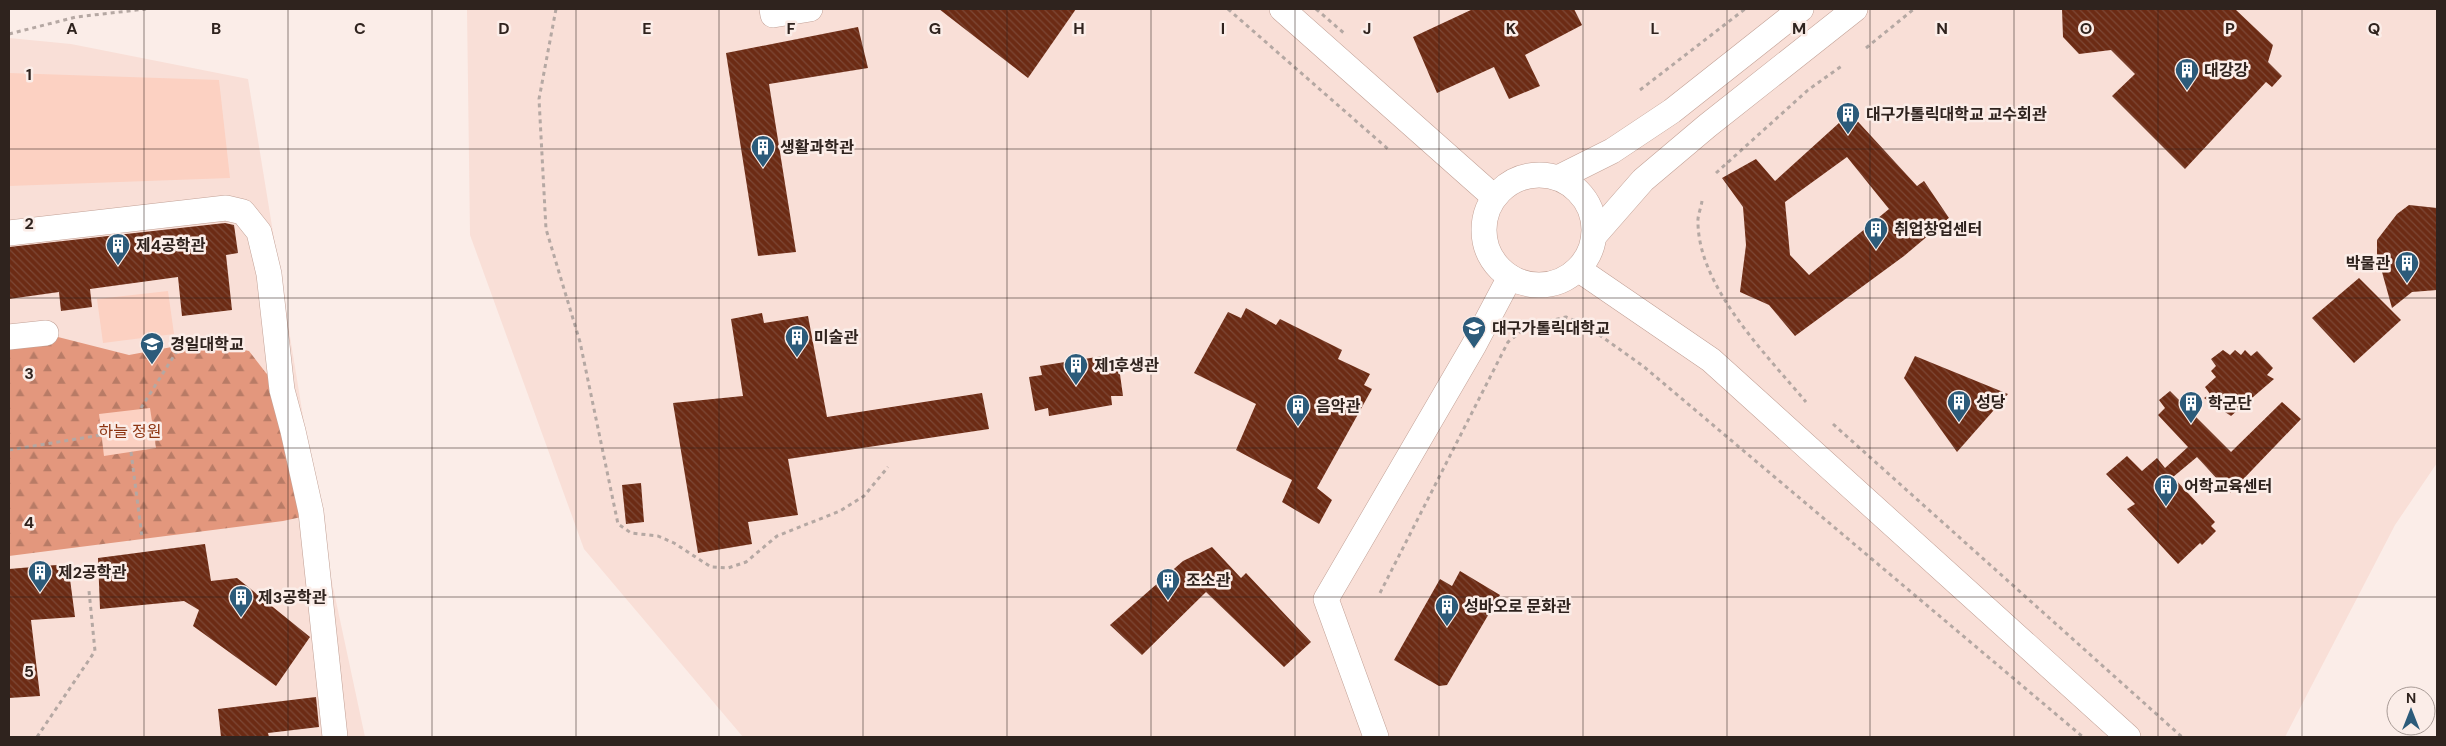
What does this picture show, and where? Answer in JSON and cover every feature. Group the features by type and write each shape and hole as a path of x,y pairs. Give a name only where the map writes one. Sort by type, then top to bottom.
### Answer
{"lane":[{"path":"772,9 773,15 810,9"},
{"path":"1282,9 1494,197"},
{"path":"1558,178 1612,151 1672,111 1802,9"},
{"path":"1594,236 1643,180 1707,126 1855,9"},
{"path":"1541,174 1558,178 1574,187 1586,201 1593,217 1594,236 1589,254 1578,269 1564,279 1542,285 1524,283 1510,277 1492,260 1486,246 1483,230 1486,214 1494,197 1512,181 1522,177 1541,174"},
{"path":"9,233 226,208 243,212 259,232 269,274 282,390 311,512 335,737"},
{"path":"1578,269 1711,360 2128,737"},
{"path":"1376,737 1326,599 1474,345 1510,277"},
{"path":"9,337 46,333"}],"path":[{"path":"9,34 76,17 146,9"},
{"path":"556,9 539,99 546,229 580,342 618,524 631,533 658,536 674,543 711,567 728,568 746,562 777,536 840,511 864,496 888,467"},
{"path":"1228,9 1388,149"},
{"path":"1316,9 1345,34"},
{"path":"1640,90 1745,9"},
{"path":"1866,48 1914,9"},
{"path":"1716,173 1808,90 1843,65"},
{"path":"1702,201 1698,222 1701,249 1716,284 1739,321 1806,402"},
{"path":"1380,593 1508,342 1528,326 1566,317 1584,324 1643,366 2083,737"},
{"path":"141,408 182,343"},
{"path":"1833,424 2182,737"},
{"path":"9,450 101,435"},
{"path":"131,452 142,537"},
{"path":"37,737 95,651 89,591"}],"shaded area":[{"name":"대구가톨릭대학교","path":"467,9 2437,9 2437,463 2395,525 2285,737 743,737 584,549 470,235"},
{"name":"경일대학교","path":"9,38 71,44 248,79 324,545 365,737 9,737"}],"green space":[{"path":"9,73 219,80 230,178 9,186"},
{"path":"168,291 174,334 103,343 97,299"},
{"path":"50,335 129,355 204,341 249,351 266,373 286,392 315,514 283,521 9,556 9,339"},
{"name":"하늘 정원","path":"150,408 156,448 104,456 99,414"}],"building":[{"path":"939,9 1076,9 1028,78"},
{"path":"1473,9 1574,9 1582,25 1525,55 1540,86 1509,99 1494,67 1437,93 1413,37"},
{"name":"대강강","path":"2062,9 2235,9 2273,45 2268,62 2282,76 2272,87 2266,82 2185,169 2112,96 2135,74 2111,50 2079,54 2063,37"},
{"name":"생활과학관","path":"858,27 868,68 769,84 796,252 758,256 726,53"},
{"name":"취업창업센터","path":"1850,113 1917,186 1924,181 1949,218 1904,256 1795,336 1769,305 1740,292 1746,245 1743,207 1722,178 1756,159 1775,181","holes":["1847,157 1889,209 1809,275 1790,255 1785,202"]},
{"path":"2409,205 2437,208 2437,290 2412,292 2392,308 2377,254 2377,240 2397,214"},
{"name":"제4공학관","path":"225,223 234,225 238,253 226,255 232,310 182,316 178,277 90,289 92,307 61,311 59,292 9,299 9,247"},
{"path":"2359,278 2401,320 2354,363 2312,318"},
{"name":"음악관","path":"1246,308 1276,325 1280,319 1342,350 1338,359 1370,374 1364,385 1372,389 1317,488 1332,500 1319,524 1282,502 1292,480 1236,450 1256,404 1194,373 1228,312 1241,318"},
{"path":"762,313 764,323 808,316 827,417 982,393 989,429 788,459 798,515 748,522 752,544 698,553 673,403 743,396 731,319"},
{"path":"2223,350 2230,355 2235,350 2241,355 2245,350 2251,356 2257,351 2273,368 2267,375 2274,379 2231,416 2204,398 2210,394 2205,387 2216,377 2211,371 2216,366 2211,359"},
{"name":"제1후생관","path":"1103,356 1106,363 1118,360 1123,396 1111,396 1112,405 1049,416 1048,408 1035,411 1029,377 1042,375 1040,366"},
{"name":"성당","path":"1915,356 2008,394 1957,452 1904,378"},
{"path":"2170,391 2231,452 2282,402 2301,419 2230,493 2197,457 2173,477 2215,522 2211,526 2216,531 2178,564 2127,509 2135,504 2106,474 2127,456 2142,471 2157,458 2165,468 2188,447 2158,415 2165,408 2159,400"},
{"path":"641,483 644,522 626,524 622,485"},
{"name":"제3공학관","path":"205,544 211,581 237,578 310,637 276,686 193,626 199,610 184,601 100,609 98,558"},
{"name":"조소관","path":"1212,547 1241,578 1246,573 1311,642 1284,667 1206,592 1142,655 1110,625 1183,561"},
{"name":"제2공학관","path":"68,564 75,617 31,620 40,696 9,698 9,569"},
{"name":"성바오로 문화관","path":"1460,571 1500,595 1447,685 1439,686 1394,660 1440,579 1452,586"},
{"path":"316,697 319,727 268,733 269,737 221,737 218,709"}],"place":[{"name":"대강강","path":"2187,91"},
{"name":"대구가톨릭대학교 교수회관","path":"1848,135"},
{"name":"생활과학관","path":"763,168"},
{"name":"취업창업센터","path":"1876,250"},
{"name":"제4공학관","path":"118,266"},
{"name":"박물관","path":"2407,284"},
{"name":"대구가톨릭대학교","path":"1474,349"},
{"name":"미술관","path":"797,358"},
{"name":"경일대학교","path":"152,365"},
{"name":"제1후생관","path":"1076,386"},
{"name":"성당","path":"1959,423"},
{"name":"학군단","path":"2191,424"},
{"name":"음악관","path":"1298,427"},
{"name":"어학교육센터","path":"2166,507"},
{"name":"제2공학관","path":"40,593"},
{"name":"조소관","path":"1168,601"},
{"name":"제3공학관","path":"241,618"},
{"name":"성바오로 문화관","path":"1447,627"}]}
